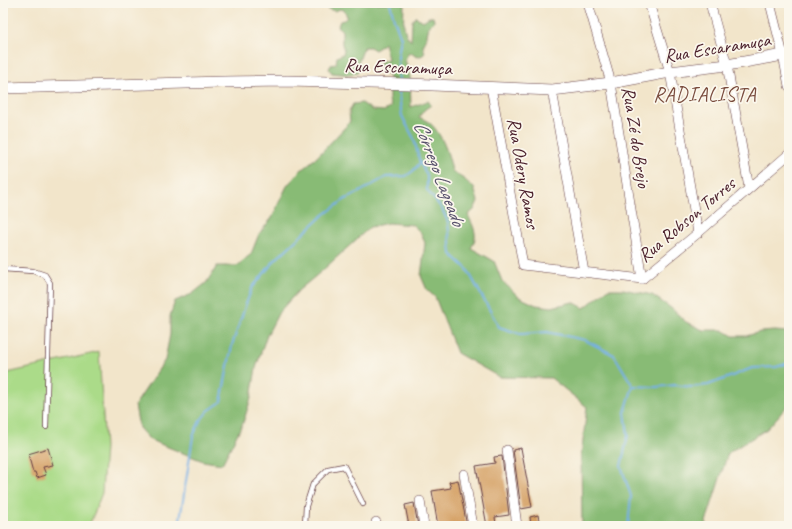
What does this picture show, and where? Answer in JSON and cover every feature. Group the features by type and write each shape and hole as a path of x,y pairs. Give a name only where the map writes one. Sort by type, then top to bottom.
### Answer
{"street":[{"name":"Rua Zé do Brejo","path":"588,3 612,83 642,279"},
{"path":"649,3 670,72 698,233"},
{"path":"710,3 728,65 749,188"},
{"path":"770,3 786,55 789,86"},
{"name":"Rua Escaramuça","path":"3,88 288,81 552,90 612,83 670,72 728,65 786,55"},
{"name":"Rua Odery Ramos","path":"491,87 523,265"},
{"path":"552,90 584,272"},
{"name":"Rua Robson Torres","path":"523,265 642,279 698,233 789,154"},
{"path":"507,450 517,526"},
{"path":"464,474 472,526"},
{"path":"420,501 424,526"}],"lane":[{"path":"3,269 33,271 45,275 50,283 46,427"},
{"path":"305,526 306,506 313,484 328,469 344,466 363,504"}],"green space":[{"path":"325,3 404,3 404,28 411,41 412,21 416,16 423,21 429,17 433,17 434,21 429,26 423,46 425,53 417,57 411,53 408,54 405,59 410,77 411,107 428,101 431,105 424,110 419,117 431,124 439,134 445,146 452,171 474,188 478,201 474,210 468,215 475,232 475,239 471,248 494,261 502,281 519,297 536,305 552,307 573,302 584,308 608,289 623,289 652,295 671,308 686,322 703,330 723,330 733,336 746,336 760,332 787,332 789,321 789,404 767,429 728,453 706,522 708,526 582,526 581,456 587,407 551,378 499,377 457,353 435,297 427,290 421,276 425,243 421,233 413,225 388,223 370,227 299,290 279,312 266,337 256,368 251,398 243,423 222,464 203,461 150,440 139,428 135,405 165,360 170,334 170,316 175,301 192,294 206,283 217,266 237,266 251,254 259,234 272,218 287,186 300,171 317,157 350,122 349,112 353,104 362,103 372,110 384,111 391,107 389,100 389,76 381,69 380,62 388,59 384,43 375,50 370,47 364,47 358,63 359,71 351,75 332,73 329,69 331,65 336,64 337,57 343,54 342,31 338,26 340,21 347,17 345,11 340,9 335,11 328,9"},
{"path":"99,352 105,447 102,493 89,526 3,526 3,374"}],"building":[{"path":"48,448 53,465 43,467 46,475 37,478 35,472 33,472 28,454"},
{"path":"521,448 532,507 521,509 513,450"},
{"path":"502,456 509,515 495,517 496,524 487,526 476,466 495,463 494,457"},
{"path":"458,480 467,526 438,526 432,491 451,488 449,482"},
{"path":"414,503 418,526 409,526 405,505"},
{"path":"538,515 540,526 531,526 530,517"}],"waterway":[{"name":"Córrego Lageado","path":"390,3 401,38 398,56 399,80"},
{"name":"Córrego Lageado","path":"399,88 402,116 414,139 420,163 427,175 427,190 442,209 448,222 451,254 467,269 499,327 521,334 547,332 585,340 614,355 633,386"},
{"path":"179,526 193,436 200,421 208,411 221,402 232,345 252,288 275,260 321,217 344,200 386,177 406,176 420,163"},
{"path":"633,386 656,387 675,385 692,387 708,385 752,368 776,367 789,363"},
{"name":"Córrego Lageado","path":"628,526 631,496 621,466 628,435 625,412 633,386"}],"district":[{"name":"RADIALISTA","path":"705,94"}]}
